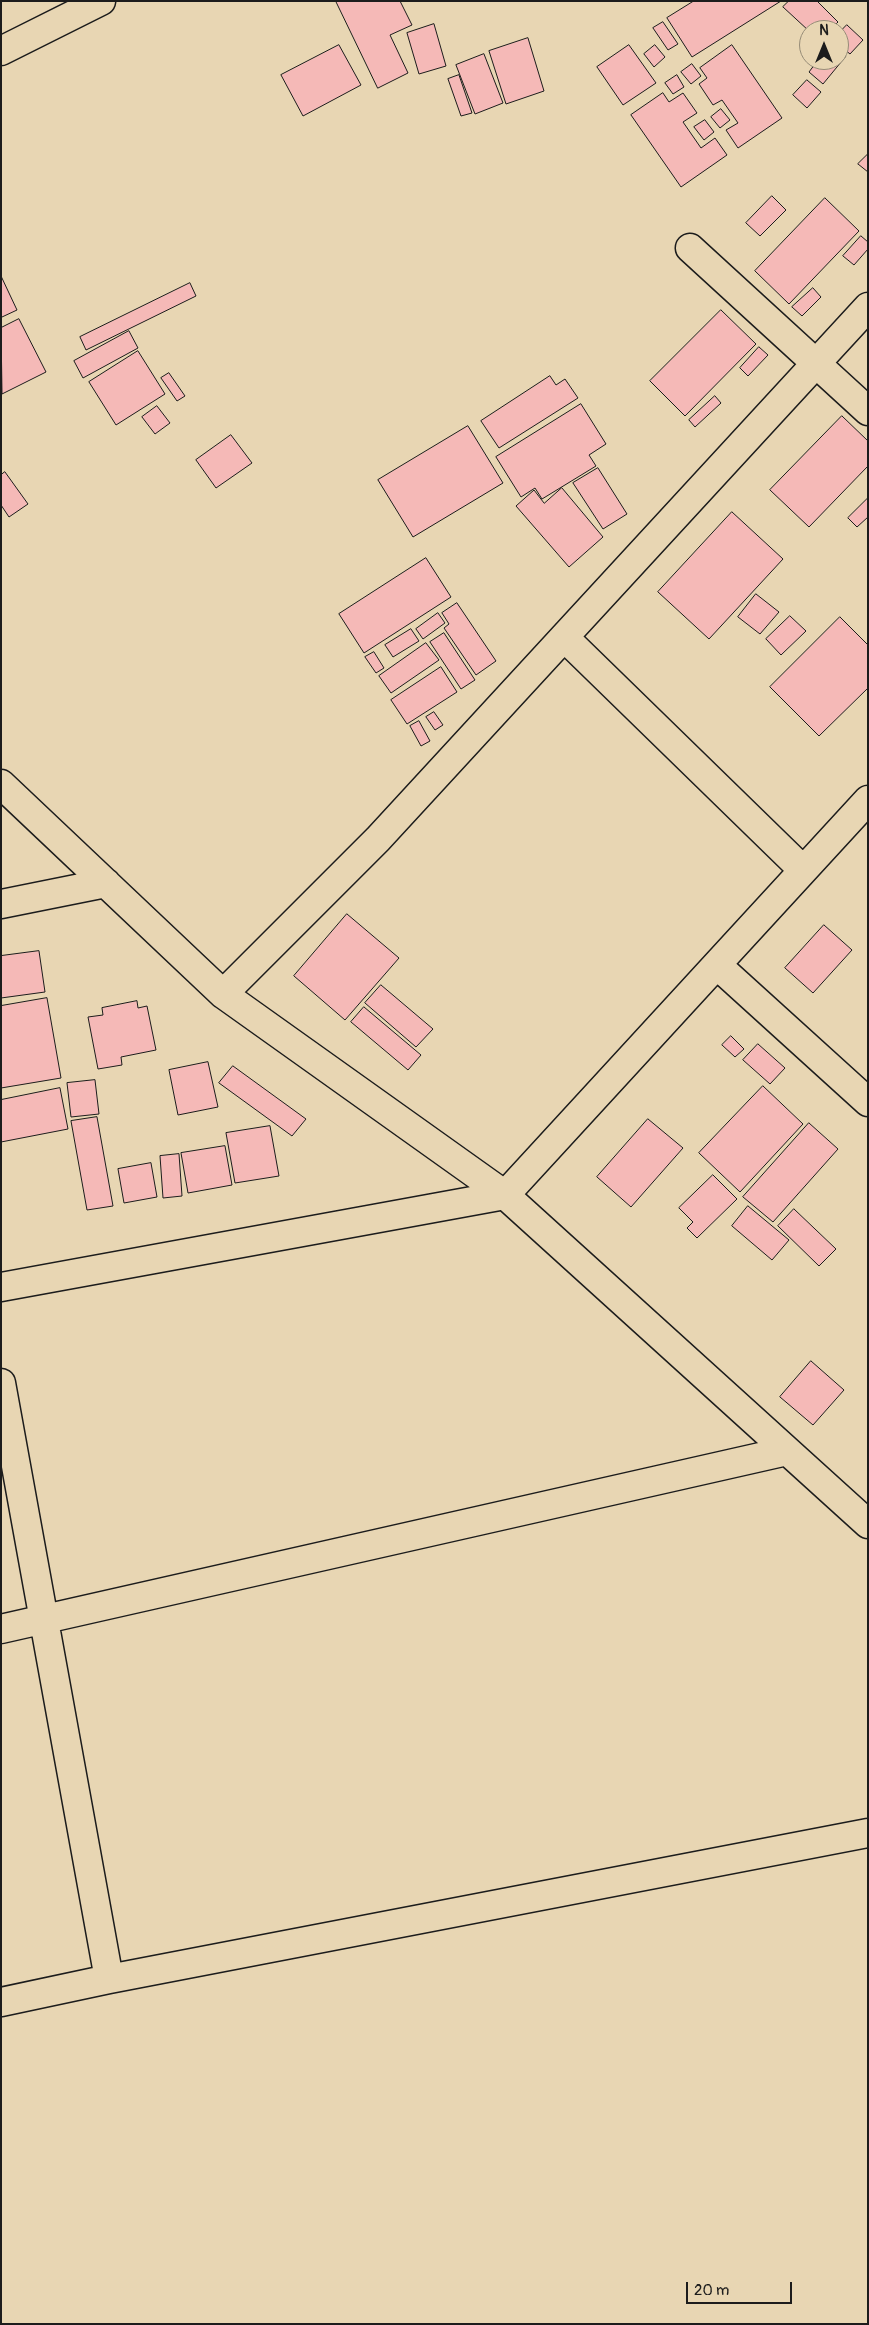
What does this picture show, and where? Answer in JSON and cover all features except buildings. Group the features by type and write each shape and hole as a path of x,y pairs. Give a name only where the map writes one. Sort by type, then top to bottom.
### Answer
{"street":[{"path":"1,50 101,1"},
{"path":"690,248 868,411"},
{"path":"223,994 378,839 868,306"},
{"path":"564,637 803,870"},
{"path":"1,784 223,994 505,1195 868,1524"},
{"path":"1,1287 505,1195 868,800"},
{"path":"1,904 106,883"},
{"path":"716,965 868,1102"},
{"path":"1,1383 108,1979"},
{"path":"1,1629 787,1450"},
{"path":"1,2002 108,1979 868,1833"}]}
